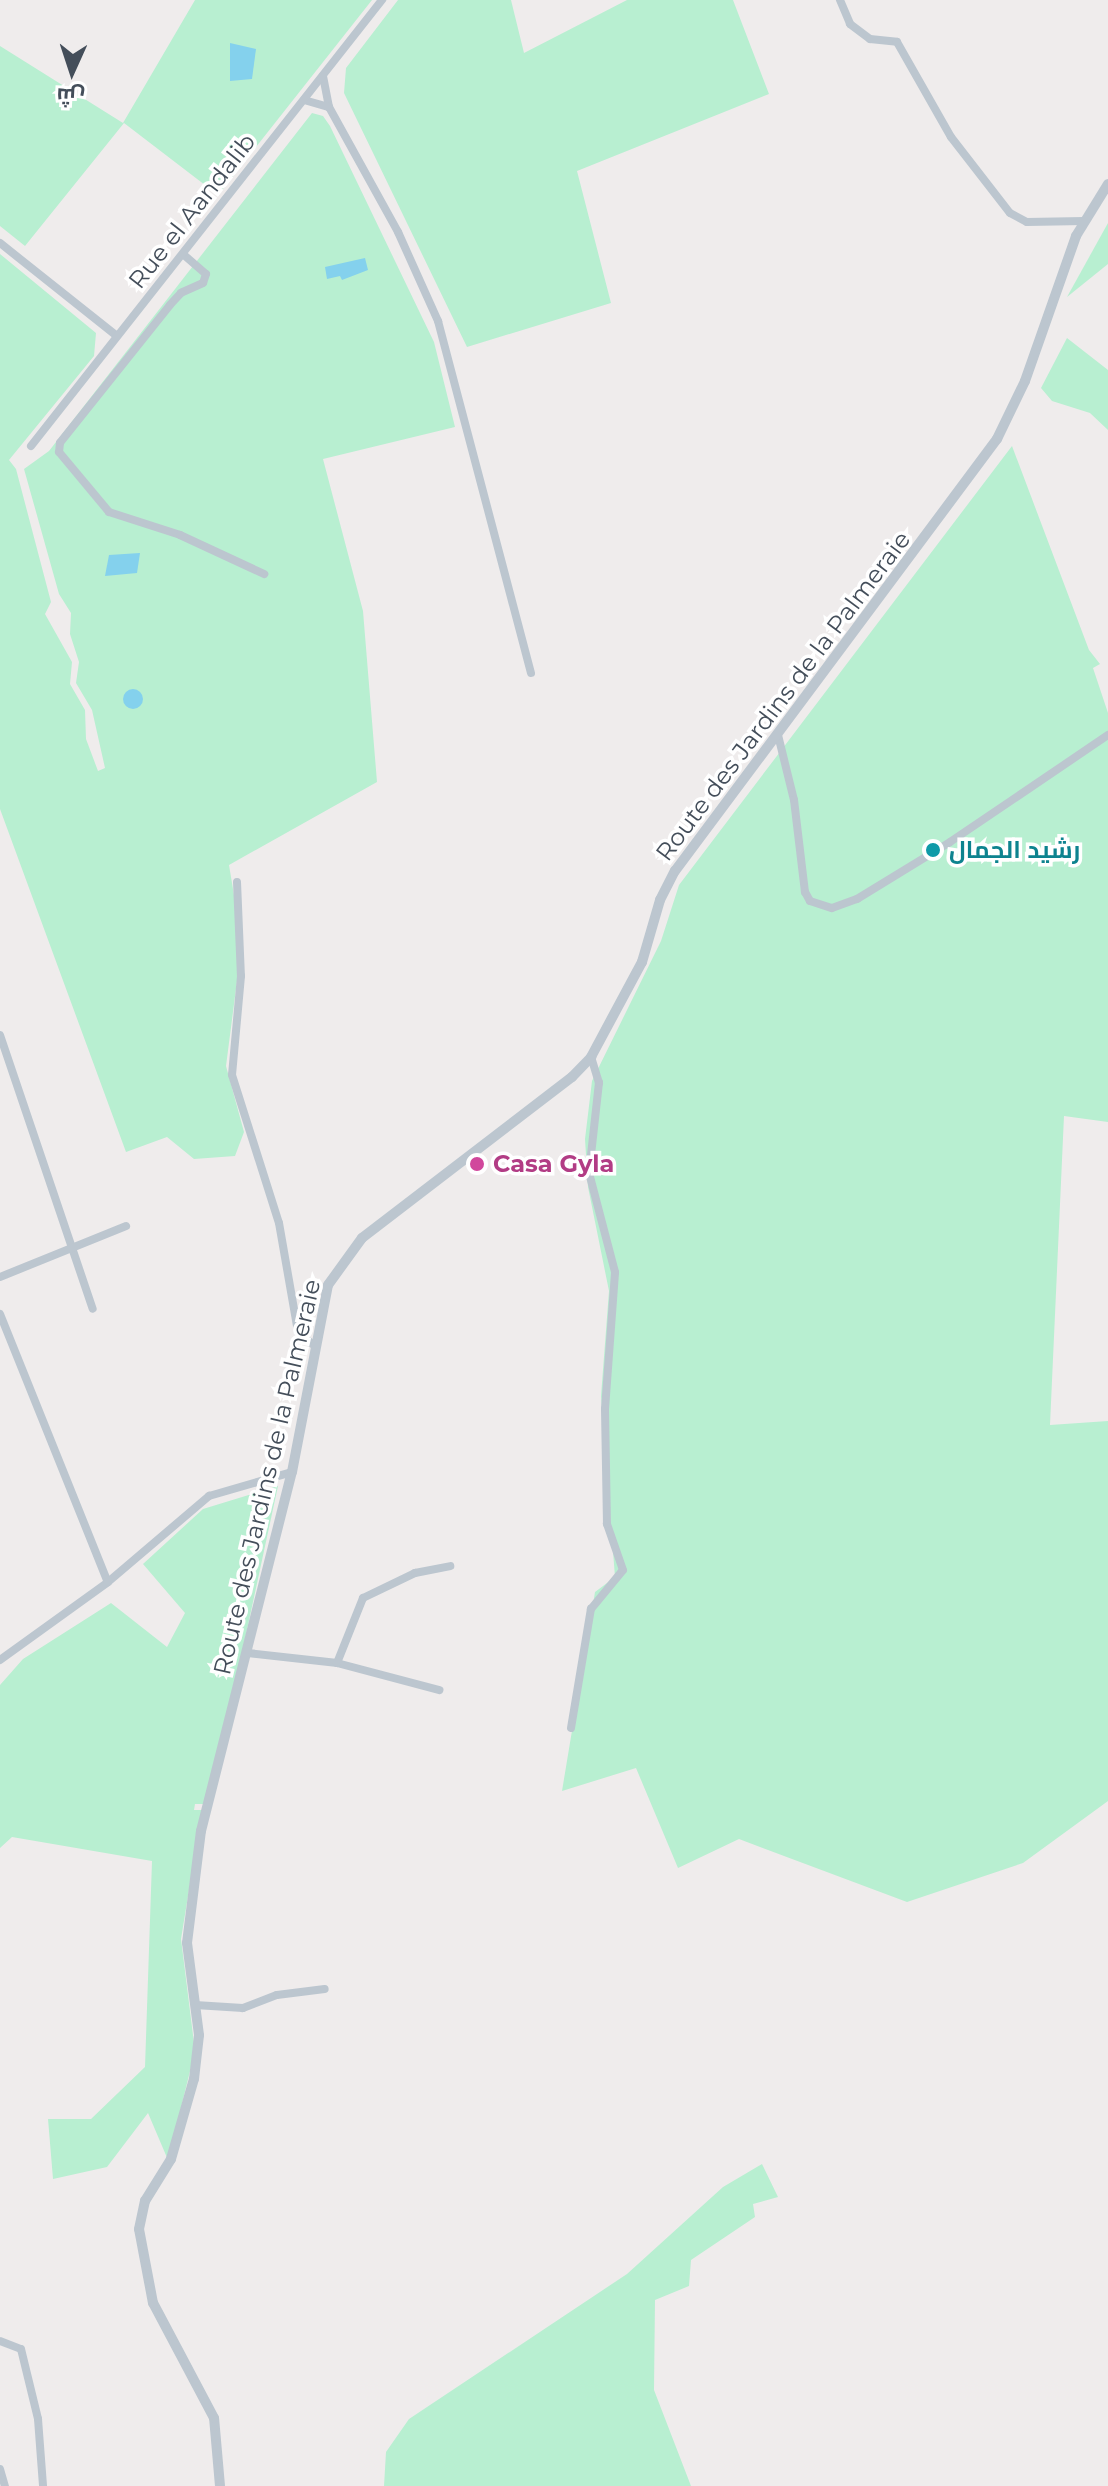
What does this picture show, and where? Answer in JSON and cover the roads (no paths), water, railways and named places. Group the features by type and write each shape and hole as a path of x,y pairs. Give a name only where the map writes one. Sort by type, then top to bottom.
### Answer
{"street":[{"name":"Rue el Aandalib","path":"31,446 382,0"},
{"path":"840,0 850,24 870,39 897,42 951,137 1010,213 1027,222 1084,221"},
{"path":"323,76 329,107 398,232 438,321 531,673"},
{"path":"304,100 329,107"},
{"name":"Route des Jardins de la Palmeraie","path":"220,2486 214,2418 153,2303 139,2229 145,2201 171,2159 187,2110 199,2051 187,1943 196,1863 292,1472 328,1285 362,1238 572,1077 591,1057 642,962 666,884 997,439 1017,402 1084,221 1108,184"},
{"path":"0,243 117,336"},
{"path":"184,255 206,274 203,283 181,293 170,305 60,443 59,452 109,512 180,535 264,574"},
{"path":"778,735 794,800 805,892 810,901 832,908 857,899 950,842 1108,735"},
{"path":"237,882 241,976 232,1075 279,1223 298,1332 316,1347"},
{"path":"0,1035 93,1309"},
{"path":"571,1728 591,1609 623,1570 607,1524 605,1409 615,1272 589,1173 599,1083 591,1057"},
{"path":"0,1277 126,1226"},
{"path":"0,1314 108,1582"},
{"path":"0,1660 108,1582 209,1496 292,1472"},
{"path":"337,1663 363,1598 415,1573 450,1566"},
{"path":"248,1653 337,1663 439,1690"},
{"path":"195,2005 243,2008 277,1995 325,1989"},
{"path":"0,2341 21,2349 38,2419 43,2486"},
{"path":"0,2469 5,2486"}],"water":[{"path":"230,43 256,49 252,79 230,81"},
{"path":"365,258 368,270 342,280 340,276 327,279 325,267"},
{"path":"140,553 137,573 105,576 109,555"},
{"path":"133,689 140,692 143,699 140,706 133,709 126,706 123,699 126,692"}],"place":[{"name":"رشيد الجمال","path":"933,850"},
{"name":"Casa Gyla","path":"477,1164"}]}
